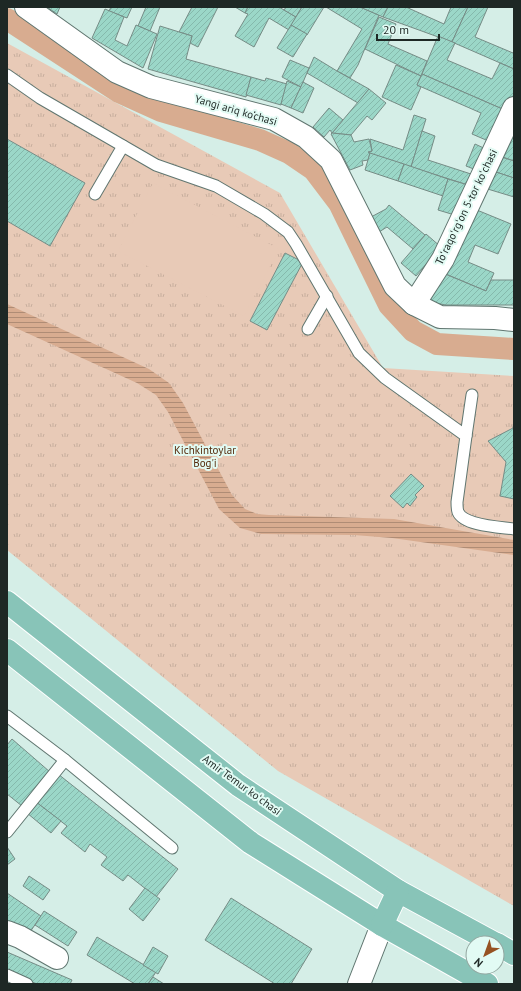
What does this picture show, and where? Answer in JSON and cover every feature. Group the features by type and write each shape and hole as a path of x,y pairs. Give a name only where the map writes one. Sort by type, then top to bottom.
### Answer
{"main road":[{"name":"Amir Temur koʻchasi","path":"7,602 238,785 398,891 479,935"},
{"path":"7,650 251,843 382,925 487,984"},
{"path":"382,925 398,891"},
{"path":"505,949 514,954"}],"street":[{"name":"Yangi ariq ko‘chasi","path":"26,7 124,75 151,87 274,119 306,137 331,160 395,286 414,304 440,317 495,318 514,320"},
{"name":"Toʻraqoʻrgʻon 5-tor koʻchasi","path":"414,304 443,258 514,108"},
{"path":"359,984 382,925"},
{"path":"7,932 20,937 57,958"}],"lane":[{"path":"7,75 40,98 156,165 216,186 279,223 288,232 296,244 360,353 385,378 466,436"},
{"path":"95,194 123,146"},
{"path":"308,329 327,296"},
{"path":"472,395 457,502 458,512 464,519 475,523 514,529"},
{"path":"7,716 65,760 172,848"},
{"path":"7,832 65,760"},
{"path":"7,975 27,984"}],"green space":[{"name":"Kichkintoylar Bog'i","path":"7,43 280,193 383,368 514,376 514,906 278,771 7,550"},
{"path":"153,183 279,249 244,316 118,251"}],"shaded area":[{"path":"7,304 149,369 169,383 183,403 232,495 245,509 257,514 269,515 394,519 514,540 514,555 392,538 354,535 261,534 240,528 219,509 168,412 156,395 137,383 7,324"}],"building":[{"path":"47,7 60,7 57,14"},
{"path":"111,7 132,7 127,18 109,11"},
{"path":"146,7 160,7 150,31 138,26"},
{"path":"192,7 218,7 198,47 190,43 192,36 179,32"},
{"path":"235,7 248,7 245,13"},
{"path":"248,7 279,7 296,17 289,30 269,18 254,47 235,36 248,14 245,13"},
{"path":"286,7 302,7 296,17 284,10"},
{"path":"302,7 324,7 307,35 291,25"},
{"path":"326,7 360,7 379,15 358,65 350,78 337,71 362,29"},
{"path":"360,7 388,7 383,17"},
{"path":"388,7 406,7 444,24 451,7 468,7 452,42 383,17"},
{"path":"468,7 488,7 475,37 513,53 514,50 514,69 452,42"},
{"path":"105,9 124,17 115,40 127,46 136,25 157,34 143,68 92,38"},
{"path":"379,17 396,24 388,44 427,61 421,76 365,49"},
{"path":"291,25 307,34 293,57 277,48"},
{"path":"160,26 192,36 186,59 251,77 246,97 148,69"},
{"path":"438,36 455,43 447,60 492,79 500,63 514,69 514,94 507,111 422,74"},
{"path":"314,57 369,89 358,103 307,73"},
{"path":"290,60 309,68 301,87 282,77"},
{"path":"396,65 421,76 417,85 421,87 411,110 382,97"},
{"path":"422,74 507,111 493,143 472,134 481,113 417,85"},
{"path":"251,77 265,81 266,78 287,84 281,105 246,95"},
{"path":"287,81 301,87 291,108 281,104"},
{"path":"303,82 314,88 303,113 291,108"},
{"path":"369,89 386,103 372,120 367,116 351,135 332,133"},
{"path":"329,108 343,120 332,133 330,130 324,137 313,127"},
{"path":"414,115 426,119 411,167 368,153 372,151 370,139 403,150"},
{"path":"514,124 514,161 500,156"},
{"path":"422,131 435,136 428,160 471,174 468,185 411,167"},
{"path":"331,134 351,135 354,142 369,139 372,151 368,152 370,153 368,160 362,161 363,165 350,170"},
{"path":"7,139 85,183 50,246 7,221"},
{"path":"475,144 488,150 479,171 466,166"},
{"path":"370,153 404,164 398,181 365,170"},
{"path":"498,156 514,161 514,178 493,171"},
{"path":"404,164 448,179 443,196 398,181"},
{"path":"487,169 514,178 514,197 481,187"},
{"path":"448,179 468,185 458,216 438,210"},
{"path":"389,205 425,235 413,249 387,227 379,232 371,217 386,209"},
{"path":"472,208 511,224 498,254 475,245 468,262 494,273 486,291 441,272"},
{"path":"426,234 441,247 416,276 401,263"},
{"path":"285,253 303,262 267,330 250,321"},
{"path":"438,271 486,291 491,280 514,280 514,305 446,305 429,302 429,292"},
{"path":"514,420 514,499 500,496 506,462 488,441 513,428"},
{"path":"411,474 424,486 415,495 417,497 410,506 407,503 403,508 390,496"},
{"path":"12,739 50,772 22,806 7,794 7,745"},
{"path":"58,774 178,869 156,897 128,875 123,881 101,865 107,857 90,844 85,852 61,833 67,826 36,802"},
{"path":"36,802 61,821 51,833 27,813"},
{"path":"7,847 15,859 7,865"},
{"path":"29,876 50,890 43,900 23,886"},
{"path":"145,888 160,899 143,921 129,909"},
{"path":"7,893 41,916 28,935 7,922"},
{"path":"231,898 312,949 291,984 275,984 205,940"},
{"path":"44,911 77,932 68,946 35,925"},
{"path":"97,937 156,972 148,984 135,984 87,955"},
{"path":"153,947 168,956 158,974 143,965"},
{"path":"7,952 72,980 70,984 37,984 7,971"},
{"path":"153,977 164,984 148,984"}],"waterway":[{"path":"7,19 119,92 161,111 260,140 289,153 314,170 339,203 389,305 413,331 437,344 514,349"}]}
